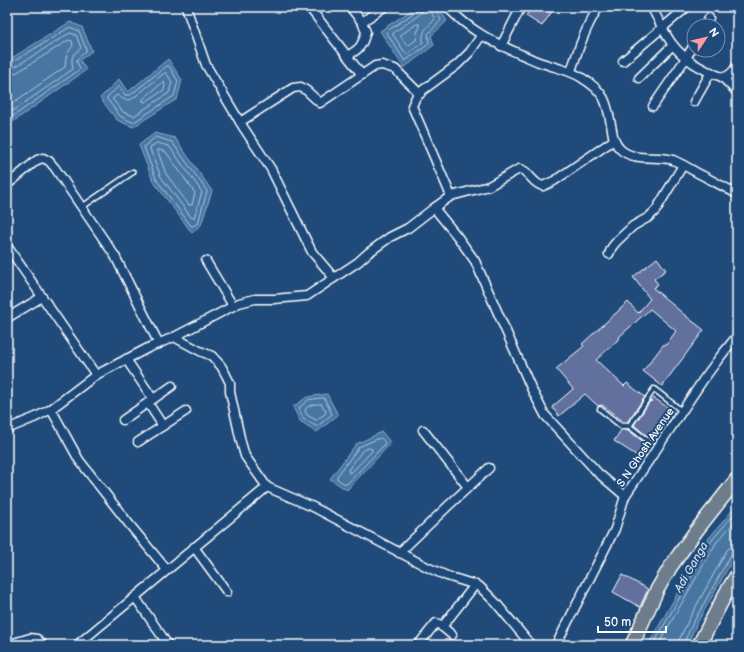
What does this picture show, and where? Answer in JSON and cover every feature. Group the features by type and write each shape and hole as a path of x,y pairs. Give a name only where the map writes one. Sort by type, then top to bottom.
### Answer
{"main road":[{"path":"632,645 657,590 671,566 696,531 737,479"},
{"path":"699,645 726,593 735,582"}],"street":[{"path":"186,7 206,65 240,122 271,169 312,252 334,278"},
{"path":"309,7 362,75"},
{"path":"347,56 358,50 364,40 366,32 362,22 350,7"},
{"path":"362,22 384,7"},
{"path":"447,7 481,36 541,63 571,72 594,86 602,95 608,107 614,140 620,149 626,154 668,159 677,162 737,194"},
{"path":"501,46 521,7"},
{"path":"571,72 578,48 599,7"},
{"path":"651,7 673,45 686,58 722,77 737,92"},
{"path":"623,61 687,7"},
{"path":"451,196 412,106 416,97 457,65 470,52 481,36"},
{"path":"639,78 673,45"},
{"path":"653,106 686,58"},
{"path":"240,122 293,88 301,87 320,102 375,66 382,64 395,69 420,94"},
{"path":"722,77 729,75 737,66"},
{"path":"694,102 711,72"},
{"path":"7,429 51,409 96,375 239,303 255,299 307,296 358,262 368,252 390,237 408,228 451,196 489,186 519,169 523,170 536,183 543,186 554,181 614,140"},
{"path":"7,185 37,160 43,158 49,161 115,256 159,344"},
{"path":"609,254 617,241 633,226 649,217 656,210 683,165"},
{"path":"434,208 475,261 532,390 545,415 598,473 625,496"},
{"path":"7,246 96,375"},
{"path":"206,261 233,306"},
{"path":"7,318 42,297"},
{"name":"S N Ghosh Avenue","path":"556,645 616,529 625,496 720,357 737,336"},
{"path":"174,337 212,356 221,366 230,383 230,392 245,456 267,487 313,507 399,553 447,576 479,586 531,645"},
{"path":"126,359 163,426"},
{"path":"123,420 172,386"},
{"path":"51,409 79,460 167,570"},
{"path":"138,442 186,411"},
{"path":"423,430 468,487"},
{"path":"399,553 489,468"},
{"path":"77,645 267,487"},
{"path":"194,547 227,592"},
{"path":"442,627 475,585"},
{"path":"136,597 168,645"},
{"path":"418,645 434,624 437,623 452,635"},
{"path":"7,645 30,638 37,639 43,645"}],"lane":[{"path":"82,208 133,172"},
{"path":"629,426 654,389 683,411"},
{"path":"600,409 621,426 629,426 647,440"}],"water":[{"path":"416,7 436,7 440,9 447,21 431,36 434,45 404,68 380,31"},
{"path":"70,22 82,27 92,51 80,60 86,70 14,121 7,123 7,61"},
{"path":"168,59 182,80 177,99 133,127 117,120 100,98 119,79 128,92"},
{"path":"155,133 175,138 212,191 201,225 192,233 153,181 139,145"},
{"path":"327,394 338,415 317,432 300,421 293,407 307,397"},
{"path":"382,432 391,443 347,490 330,479 356,444"},
{"path":"737,505 737,552 696,625 687,645 648,645 709,538"}],"building":[{"path":"532,7 555,7 542,26 526,16"},
{"path":"657,258 666,270 654,279 658,284 653,288 704,330 662,386 643,371 676,331 650,309 596,360 624,386 627,383 645,397 627,422 624,422 602,405 598,406 585,394 559,416 552,407 573,389 556,369 584,346 582,344 628,302 638,313 650,299 633,277"},
{"path":"654,398 674,412 642,459 614,441 621,430 628,430 645,443 649,442 649,438 634,425 650,401 651,402"},
{"path":"622,575 648,589 640,607 613,592"}],"water label":[{"name":"Adi Ganga","path":"691,567"}]}
